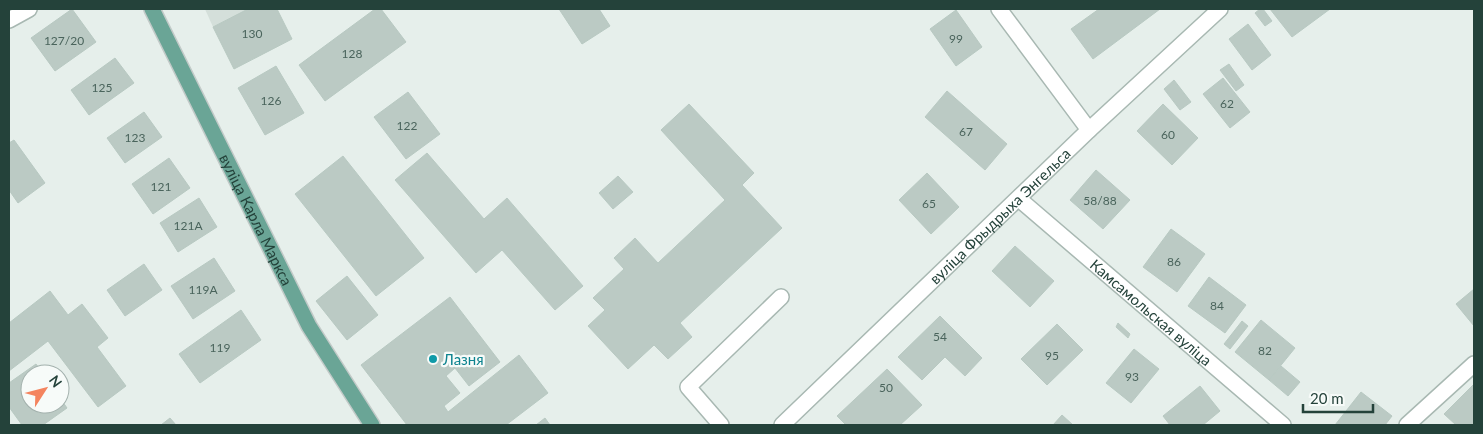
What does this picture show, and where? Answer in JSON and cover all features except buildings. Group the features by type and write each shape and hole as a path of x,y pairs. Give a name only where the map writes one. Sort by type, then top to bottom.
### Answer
{"main road":[{"name":"вуліца Карла Маркса","path":"152,9 309,326 372,425"}],"street":[{"path":"9,20 29,9"},
{"path":"999,9 1089,130"},
{"name":"вуліца Фрыдрыха Энгельса","path":"782,425 1089,130 1220,9"},
{"name":"Камсамольская вуліца","path":"1019,199 1283,425"},
{"path":"721,425 688,387 780,297"},
{"path":"1407,425 1474,364"}],"shaded area":[{"path":"205,9 248,9 213,27"}],"place":[{"name":"Лазня","path":"433,359"}]}
